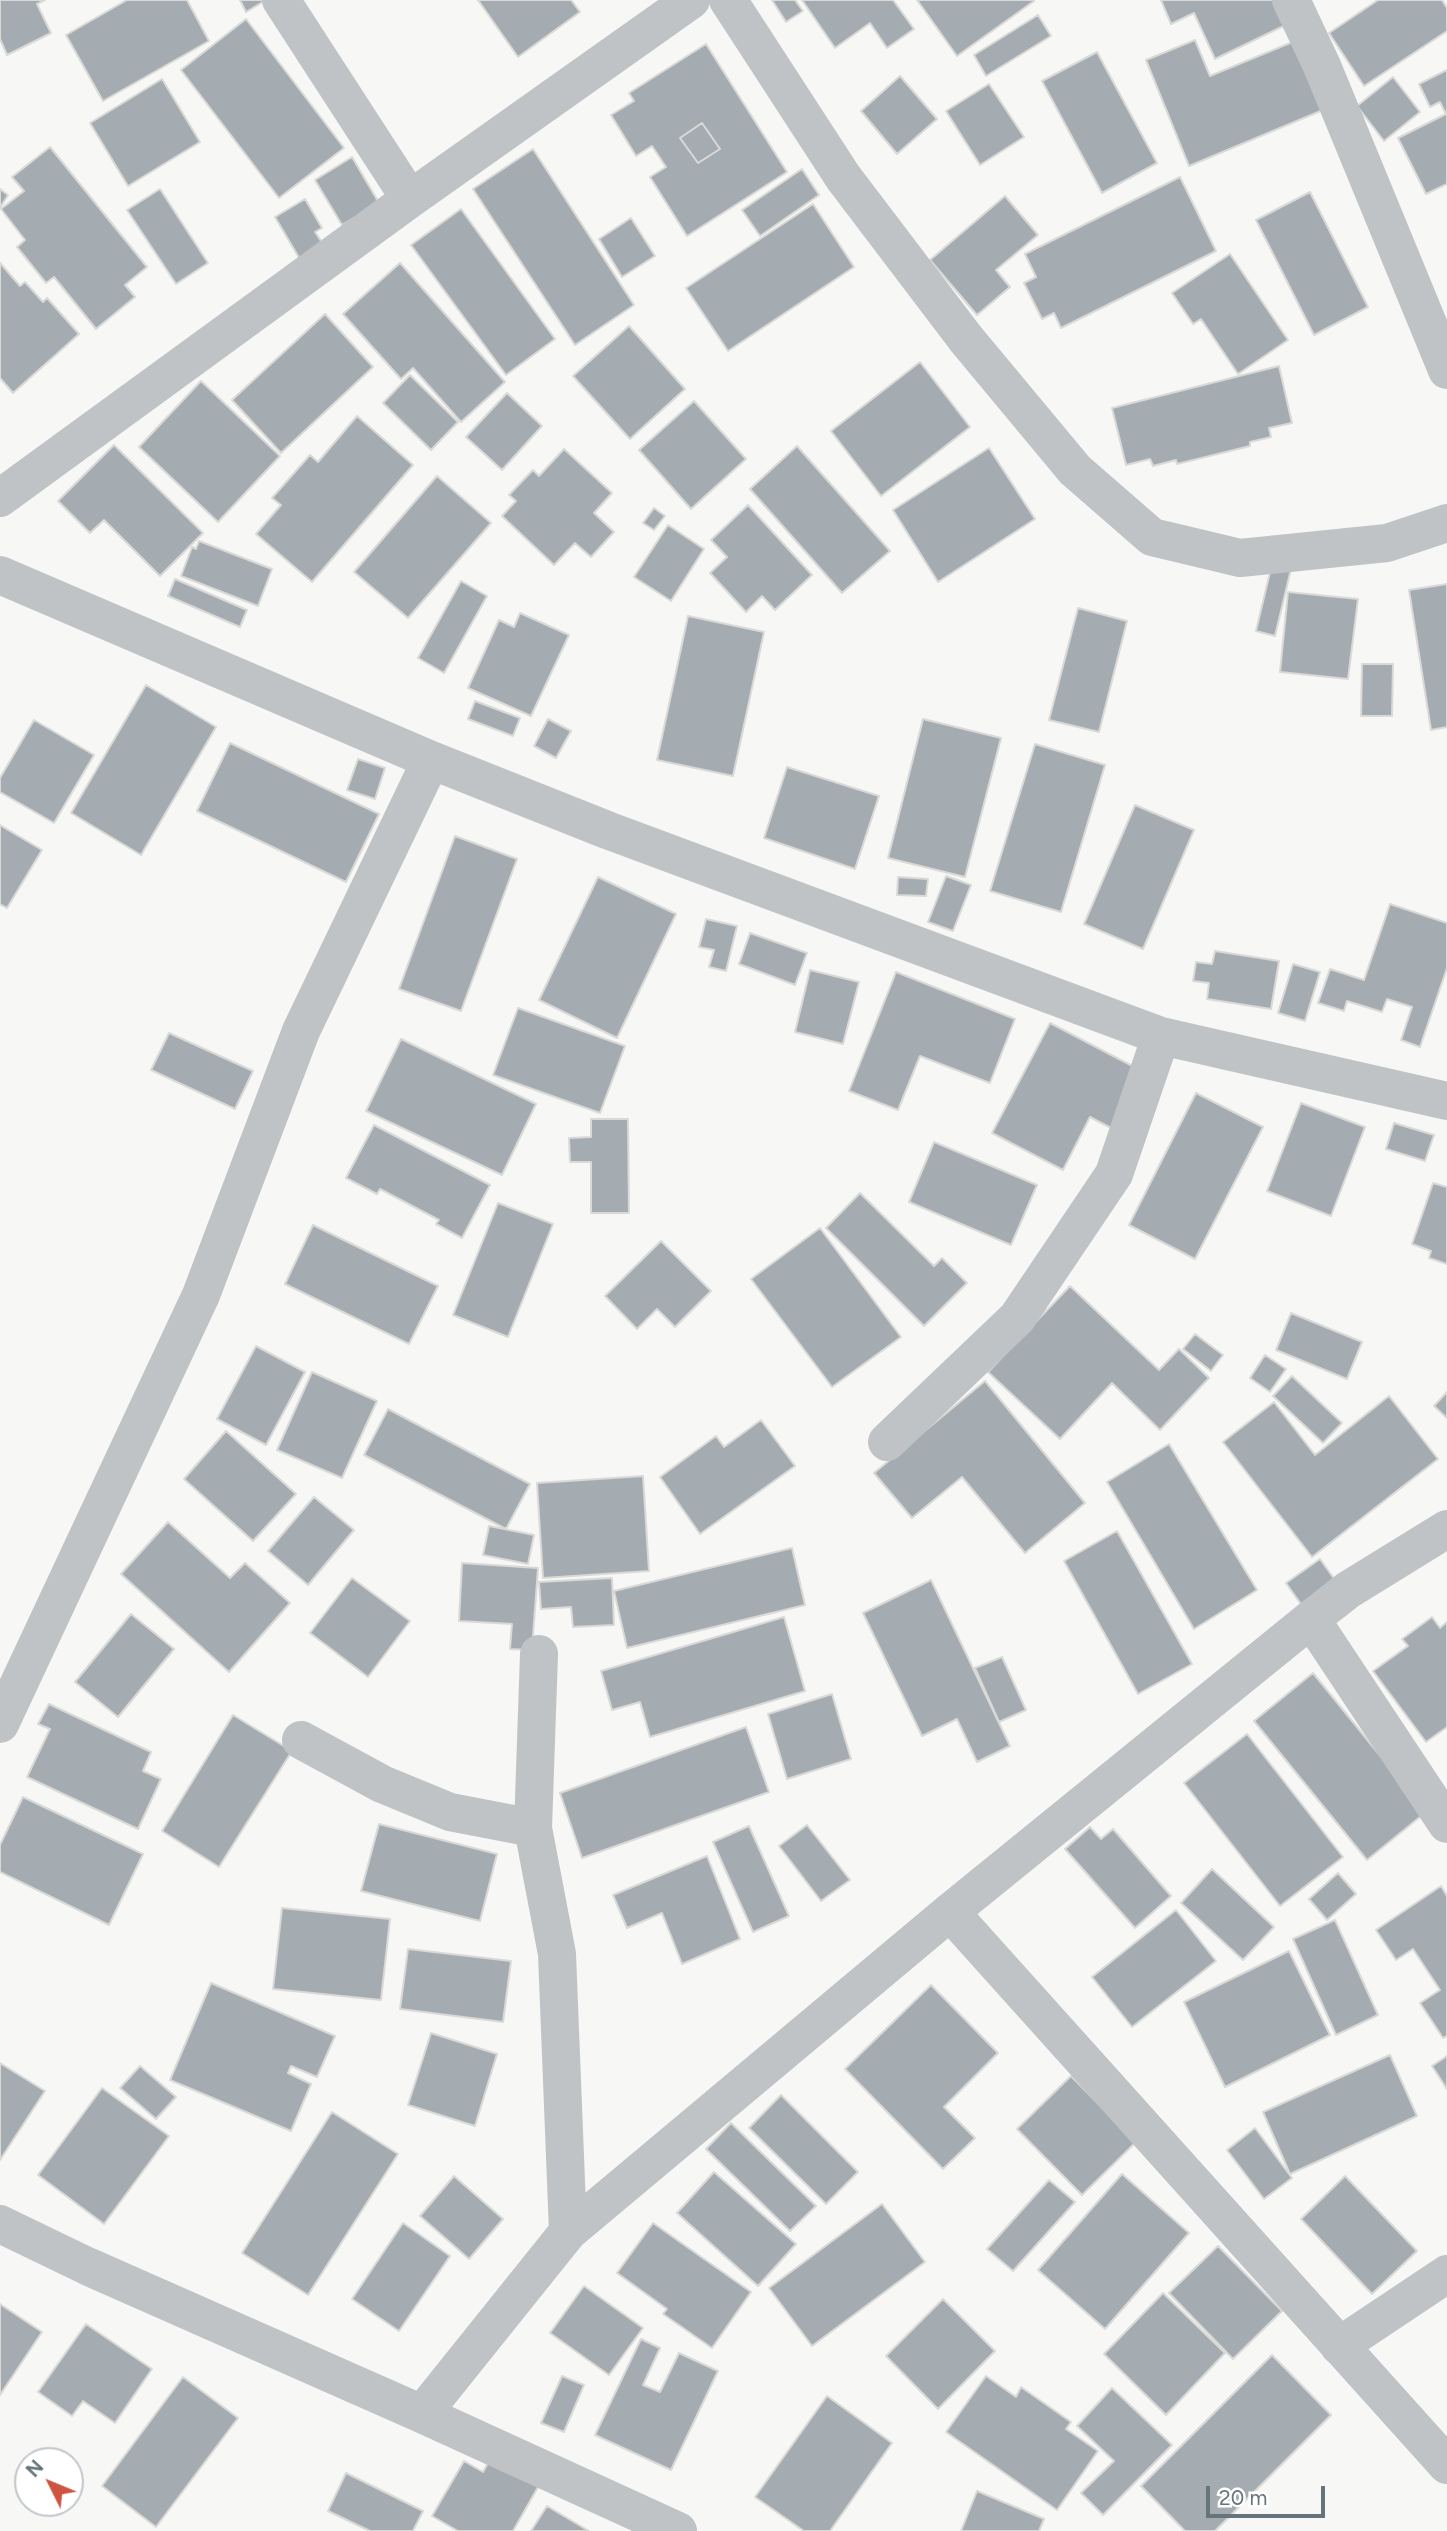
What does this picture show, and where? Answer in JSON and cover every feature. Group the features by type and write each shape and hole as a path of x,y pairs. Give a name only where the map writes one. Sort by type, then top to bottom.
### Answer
{"street":[{"path":"281,0 410,199"},
{"path":"0,498 410,199 691,0"},
{"path":"728,0 843,177 966,339 1075,470 1152,537 1240,558 1387,543 1447,523"},
{"path":"1291,0 1322,66 1447,370"},
{"path":"0,575 431,760 607,830 1161,1036 1447,1101"},
{"path":"0,1724 201,1296 301,1031 431,760"},
{"path":"887,1442 1017,1318 1114,1174 1161,1036"},
{"path":"422,2414 568,2232 950,1912 1311,1619 1348,1590 1447,1529"},
{"path":"1311,1619 1447,1824"},
{"path":"538,1654 533,1828 557,1954 568,2232"},
{"path":"301,1740 382,1784 450,1812 533,1828"},
{"path":"950,1912 1447,2465"},
{"path":"0,2224 87,2266 678,2531"},
{"path":"1339,2346 1447,2274"}],"building":[{"path":"0,0 45,0 37,4 51,33 7,55 0,39"},
{"path":"127,0 187,0 209,41 103,101 66,35"},
{"path":"240,0 266,0 246,12"},
{"path":"478,0 571,0 580,12 518,57"},
{"path":"772,0 795,0 803,11 786,22"},
{"path":"802,0 893,0 914,29 887,48 870,23 835,48"},
{"path":"917,0 1033,0 1034,1 957,56"},
{"path":"1161,0 1284,0 1294,21 1215,59 1194,13 1171,24"},
{"path":"1378,0 1442,0 1447,8 1447,31 1364,86 1329,33"},
{"path":"1038,15 1051,36 986,76 974,55"},
{"path":"246,19 344,148 279,198 181,70"},
{"path":"1195,40 1210,76 1295,41 1323,110 1189,166 1146,60"},
{"path":"706,44 787,172 687,236 650,177 666,167 652,146 636,156 611,115 634,101 629,93","holes":["702,123 720,149 698,163 680,138"]},
{"path":"1097,52 1157,163 1102,193 1042,81"},
{"path":"1447,70 1447,184 1426,194 1398,138 1446,114 1440,102 1430,107 1419,84"},
{"path":"900,76 937,119 897,154 861,111"},
{"path":"1393,77 1420,112 1384,141 1357,106"},
{"path":"162,79 200,142 128,186 90,123"},
{"path":"989,84 1024,137 980,165 946,111"},
{"path":"702,123 720,149 698,163 680,138"},
{"path":"50,147 147,267 125,285 135,297 96,329 54,277 46,283 17,247 25,240 1,209 24,191 12,177"},
{"path":"533,149 634,305 575,345 473,189"},
{"path":"352,157 379,203 342,225 315,180"},
{"path":"802,169 819,195 760,236 742,210"},
{"path":"1180,177 1216,251 1061,328 1054,313 1042,319 1024,283 1036,277 1025,254"},
{"path":"0,189 8,195 0,208"},
{"path":"160,189 208,263 176,284 127,210"},
{"path":"1310,192 1368,307 1314,335 1256,220"},
{"path":"1005,196 1038,235 996,270 1010,287 977,315 930,260"},
{"path":"305,199 322,228 315,232 325,247 301,261 275,217"},
{"path":"813,204 854,267 728,351 686,288"},
{"path":"461,209 555,339 506,375 411,245"},
{"path":"631,218 655,256 622,277 599,239"},
{"path":"1230,254 1288,340 1238,374 1201,319 1193,324 1172,293"},
{"path":"0,263 20,286 25,282 43,302 47,298 79,334 13,393 0,378"},
{"path":"400,263 505,382 461,422 413,368 401,379 343,314"},
{"path":"325,314 373,367 281,453 232,400"},
{"path":"629,326 685,389 630,439 573,376"},
{"path":"920,362 970,427 881,496 831,431"},
{"path":"1279,366 1292,423 1269,428 1271,437 1250,442 1250,446 1177,464 1176,460 1153,466 1150,459 1126,465 1112,408"},
{"path":"410,375 458,422 431,450 383,403"},
{"path":"201,381 280,456 218,522 139,447"},
{"path":"507,393 542,426 502,470 466,437"},
{"path":"694,401 746,459 691,509 639,450"},
{"path":"357,416 413,465 312,582 256,534 281,505 272,498 310,455 318,462"},
{"path":"114,445 203,533 160,576 104,520 90,533 58,501"},
{"path":"797,446 890,551 842,593 750,489"},
{"path":"989,448 1035,519 938,582 893,510"},
{"path":"564,449 612,493 594,513 614,532 591,557 575,543 554,565 502,516 516,501 509,495 533,470 539,476"},
{"path":"437,476 491,523 408,618 354,572"},
{"path":"748,505 812,575 775,610 762,596 746,612 710,573 727,557 711,540"},
{"path":"654,508 665,516 654,530 643,523"},
{"path":"668,525 704,549 671,601 634,577"},
{"path":"199,541 272,569 258,606 181,576 192,547 196,549"},
{"path":"1272,564 1291,569 1275,636 1256,631"},
{"path":"175,579 247,610 240,627 168,596"},
{"path":"461,581 487,596 444,673 418,658"},
{"path":"1447,584 1447,727 1431,730 1409,590"},
{"path":"1288,592 1358,599 1348,679 1280,672"},
{"path":"1078,608 1127,621 1099,732 1049,720"},
{"path":"520,613 569,635 531,716 468,688 499,620 514,627"},
{"path":"688,616 764,632 733,776 657,760"},
{"path":"1362,664 1393,664 1392,716 1361,716"},
{"path":"146,685 216,727 141,855 71,813"},
{"path":"475,701 520,718 513,736 468,719"},
{"path":"548,719 571,731 556,758 534,746"},
{"path":"923,719 1001,738 965,877 888,858"},
{"path":"34,720 94,755 54,823 0,792 0,778"},
{"path":"230,743 379,814 346,882 197,811"},
{"path":"1035,744 1105,765 1061,912 990,891"},
{"path":"358,759 385,768 375,799 347,790"},
{"path":"787,767 879,796 855,869 764,838"},
{"path":"1135,805 1194,830 1143,949 1084,924"},
{"path":"0,825 42,850 7,908 0,904"},
{"path":"455,836 517,859 461,1011 399,989"},
{"path":"946,876 971,885 953,931 928,922"},
{"path":"598,877 676,914 617,1038 539,1000"},
{"path":"898,877 928,879 926,896 897,895"},
{"path":"1390,904 1447,923 1447,968 1420,1047 1401,1040 1412,1007 1387,999 1382,1012 1347,1001 1344,1011 1318,1003 1330,969 1364,980"},
{"path":"706,919 737,926 726,971 709,967 714,950 699,947"},
{"path":"750,933 807,953 795,985 739,964"},
{"path":"1215,951 1279,961 1271,1009 1207,999 1209,983 1193,981 1196,962 1212,964"},
{"path":"1293,964 1320,972 1305,1021 1278,1013"},
{"path":"810,970 859,982 843,1044 795,1032"},
{"path":"896,972 1015,1019 990,1083 920,1056 898,1110 849,1091"},
{"path":"518,1008 625,1046 600,1113 493,1075"},
{"path":"1050,1023 1142,1071 1111,1128 1090,1117 1063,1170 992,1133"},
{"path":"169,1033 253,1071 235,1109 151,1070"},
{"path":"401,1039 536,1104 502,1175 366,1111"},
{"path":"1196,1093 1263,1127 1195,1259 1129,1225"},
{"path":"1301,1103 1365,1127 1331,1216 1267,1191"},
{"path":"591,1119 628,1119 629,1213 591,1213 591,1162 570,1162 569,1138 591,1137"},
{"path":"1394,1123 1434,1135 1425,1161 1386,1149"},
{"path":"374,1125 490,1185 462,1238 436,1224 439,1220 380,1189 377,1194 346,1178"},
{"path":"934,1142 1037,1185 1011,1245 909,1202"},
{"path":"1433,1183 1447,1187 1447,1264 1429,1258 1431,1251 1412,1244"},
{"path":"860,1193 934,1266 942,1258 967,1283 924,1326 826,1228"},
{"path":"498,1203 553,1224 508,1337 453,1315"},
{"path":"313,1225 438,1286 409,1344 285,1284"},
{"path":"820,1228 901,1337 832,1387 751,1279"},
{"path":"661,1241 711,1291 675,1327 657,1309 637,1329 605,1296"},
{"path":"1070,1286 1159,1370 1179,1349 1209,1378 1160,1430 1112,1383 1060,1439 988,1372"},
{"path":"1291,1313 1362,1342 1347,1379 1276,1350"},
{"path":"1195,1334 1223,1355 1211,1371 1183,1349"},
{"path":"256,1346 305,1372 266,1445 217,1419"},
{"path":"1265,1355 1286,1369 1270,1392 1250,1378"},
{"path":"312,1372 377,1401 342,1478 277,1450"},
{"path":"1292,1376 1342,1423 1323,1443 1273,1396"},
{"path":"985,1381 1085,1503 1025,1553 962,1477 912,1518 874,1473"},
{"path":"1447,1392 1447,1418 1434,1406"},
{"path":"1389,1396 1438,1459 1312,1557 1223,1442 1274,1402 1315,1455"},
{"path":"388,1409 530,1484 506,1529 364,1455"},
{"path":"761,1420 795,1466 700,1534 660,1477 716,1436 724,1447"},
{"path":"226,1431 296,1494 253,1541 184,1479"},
{"path":"1169,1444 1257,1590 1194,1629 1107,1482"},
{"path":"643,1476 649,1571 543,1578 537,1483"},
{"path":"314,1497 354,1530 308,1585 268,1551"},
{"path":"168,1522 230,1578 245,1563 290,1603 229,1672 121,1574"},
{"path":"489,1526 534,1535 528,1564 483,1555"},
{"path":"1117,1531 1192,1664 1138,1694 1064,1561"},
{"path":"792,1548 805,1605 627,1648 614,1591"},
{"path":"1320,1559 1342,1590 1308,1614 1286,1583"},
{"path":"462,1563 538,1568 532,1650 510,1649 512,1624 459,1621"},
{"path":"352,1578 410,1621 368,1677 310,1633"},
{"path":"612,1578 614,1625 573,1627 571,1607 541,1609 539,1582"},
{"path":"931,1580 1010,1746 977,1762 957,1719 922,1736 863,1613"},
{"path":"131,1614 174,1649 118,1717 75,1682"},
{"path":"784,1617 805,1691 650,1737 640,1702 612,1710 601,1671"},
{"path":"1432,1617 1440,1628 1447,1622 1447,1727 1426,1742 1373,1671 1408,1646 1402,1639"},
{"path":"1002,1657 1026,1710 999,1722 975,1668"},
{"path":"1313,1673 1426,1812 1367,1860 1254,1721"},
{"path":"832,1694 851,1759 787,1779 768,1714"},
{"path":"49,1704 151,1752 143,1771 161,1779 138,1829 27,1777 50,1729 38,1724"},
{"path":"233,1715 292,1751 219,1867 162,1831"},
{"path":"746,1727 769,1792 582,1858 560,1793"},
{"path":"1247,1734 1343,1857 1280,1906 1184,1783"},
{"path":"23,1797 143,1854 109,1925 0,1872 0,1845"},
{"path":"379,1824 497,1854 480,1921 361,1891"},
{"path":"807,1825 850,1880 821,1901 779,1846"},
{"path":"749,1826 789,1916 753,1932 713,1842"},
{"path":"1090,1827 1101,1839 1113,1829 1171,1896 1135,1928 1065,1849"},
{"path":"707,1856 740,1939 682,1964 662,1913 627,1928 613,1895"},
{"path":"1212,1869 1274,1927 1243,1960 1181,1903"},
{"path":"1338,1873 1356,1894 1327,1920 1309,1899"},
{"path":"1441,1886 1447,1896 1447,2036 1443,2038 1420,2003 1440,1990 1413,1949 1396,1960 1376,1930"},
{"path":"282,1908 390,1919 381,2000 273,1989"},
{"path":"1176,1910 1216,1961 1132,2027 1092,1977"},
{"path":"1335,1920 1378,2015 1336,2035 1293,1939"},
{"path":"408,1949 511,1961 503,2022 400,2009"},
{"path":"1289,1951 1330,2035 1225,2087 1184,2002"},
{"path":"211,1983 335,2036 317,2077 291,2066 288,2073 311,2084 291,2131 170,2080"},
{"path":"931,1985 998,2053 944,2107 975,2138 943,2169 845,2069"},
{"path":"431,2033 497,2054 475,2126 408,2105"},
{"path":"1390,2055 1417,2116 1290,2174 1263,2112"},
{"path":"1447,2056 1447,2089 1432,2066"},
{"path":"0,2063 45,2091 0,2160"},
{"path":"140,2066 176,2097 156,2119 120,2088"},
{"path":"1071,2076 1136,2142 1082,2195 1017,2129"},
{"path":"102,2088 169,2136 104,2224 38,2175"},
{"path":"781,2095 858,2172 826,2204 749,2128"},
{"path":"332,2112 398,2154 308,2295 242,2253"},
{"path":"731,2123 816,2206 790,2231 706,2149"},
{"path":"1255,2128 1292,2178 1264,2199 1227,2150"},
{"path":"714,2172 796,2244 758,2286 677,2213"},
{"path":"1122,2174 1189,2233 1105,2329 1038,2270"},
{"path":"454,2176 503,2219 469,2259 420,2216"},
{"path":"1345,2176 1417,2251 1372,2294 1301,2219"},
{"path":"1049,2180 1075,2202 1013,2271 987,2249"},
{"path":"882,2204 925,2262 812,2346 769,2288"},
{"path":"403,2223 450,2256 399,2331 352,2299"},
{"path":"653,2223 751,2292 712,2348 663,2314 667,2309 617,2273"},
{"path":"1218,2246 1282,2311 1233,2359 1169,2293"},
{"path":"584,2286 643,2328 609,2375 550,2333"},
{"path":"1163,2293 1225,2353 1166,2415 1104,2354"},
{"path":"943,2299 995,2351 938,2409 886,2356"},
{"path":"0,2304 42,2332 0,2395"},
{"path":"86,2324 152,2369 115,2423 83,2401 72,2416 38,2392"},
{"path":"641,2339 660,2348 643,2385 660,2392 679,2353 718,2371 671,2470 595,2435"},
{"path":"1272,2355 1331,2415 1215,2531 1185,2531 1141,2486"},
{"path":"562,2376 584,2385 564,2432 541,2423"},
{"path":"986,2376 1016,2397 1021,2387 1071,2422 1066,2429 1098,2451 1057,2510 946,2432"},
{"path":"183,2377 238,2418 156,2527 102,2486"},
{"path":"1112,2388 1172,2445 1103,2515 1081,2493 1114,2461 1077,2426"},
{"path":"827,2396 892,2443 830,2531 804,2531 755,2497"},
{"path":"494,2452 542,2480 513,2531 458,2531 432,2516 464,2461 483,2472"},
{"path":"346,2473 423,2511 413,2531 370,2531 328,2511"},
{"path":"977,2491 1044,2519 1039,2531 961,2531"},
{"path":"547,2506 589,2531 531,2531"}]}
